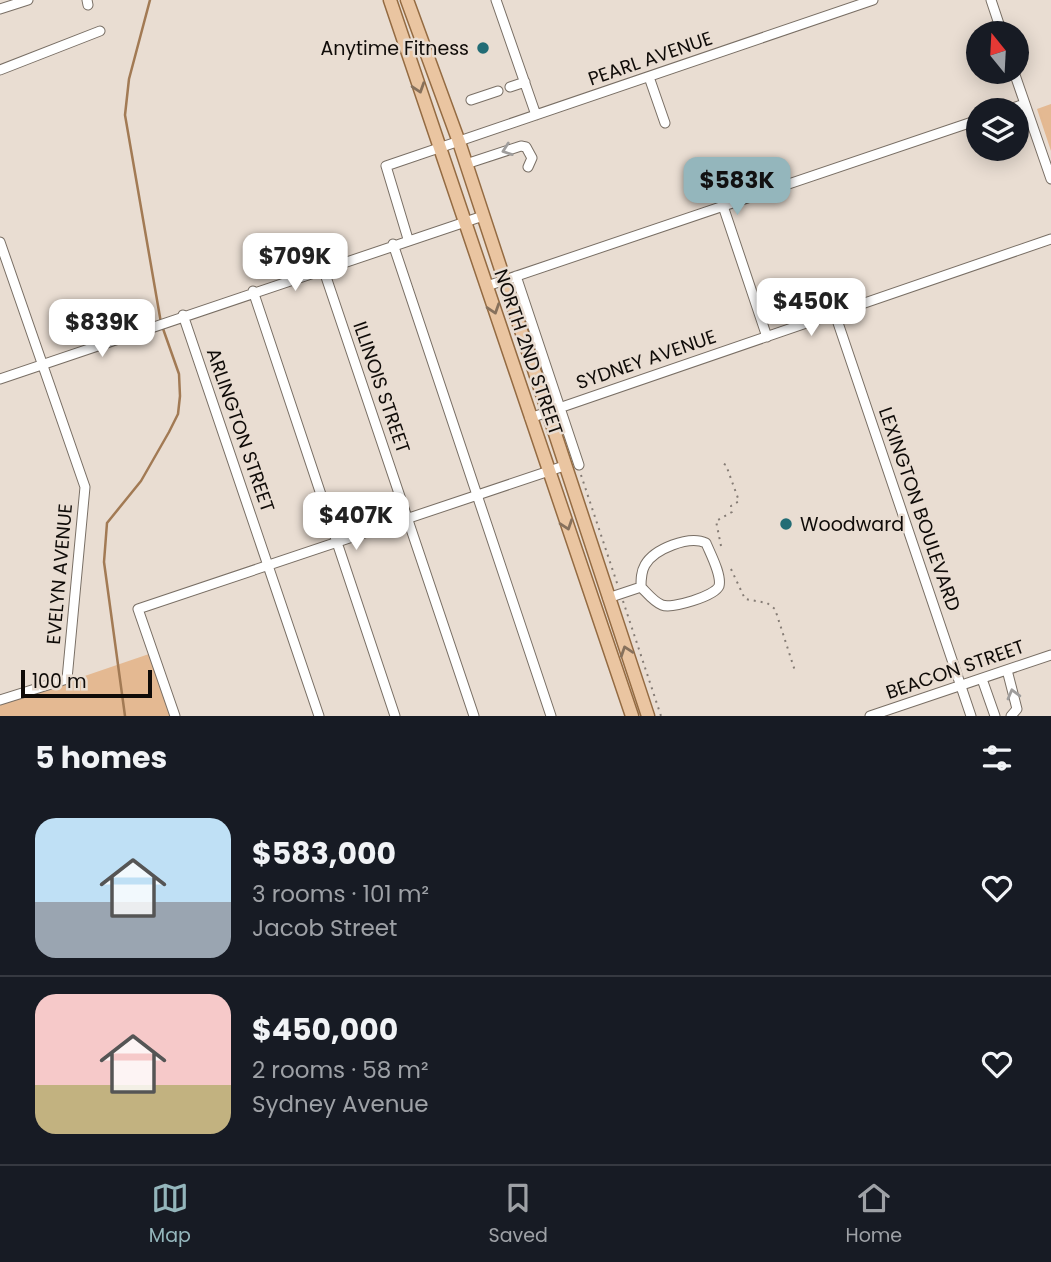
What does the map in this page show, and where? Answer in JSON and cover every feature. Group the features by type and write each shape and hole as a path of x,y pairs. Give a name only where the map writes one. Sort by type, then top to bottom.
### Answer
{"main road":[{"name":"NORTH 2ND STREET","path":"390,0 633,716"},
{"name":"NORTH 2ND STREET","path":"407,0 459,142 482,216 510,278 546,412 564,466 615,596 648,714"}],"street":[{"path":"0,9 28,0"},
{"path":"496,0 536,115"},
{"name":"PEARL AVENUE","path":"408,239 386,166 873,0"},
{"path":"991,0 998,21"},
{"path":"0,70 100,31"},
{"path":"649,76 665,123"},
{"path":"510,87 525,82"},
{"path":"471,100 498,91"},
{"path":"1029,118 1051,179"},
{"path":"487,286 966,124"},
{"path":"466,164 521,146 526,147 532,158 528,167"},
{"path":"723,206 767,337"},
{"path":"0,379 172,318 482,216"},
{"name":"SYDNEY AVENUE","path":"530,418 1051,239"},
{"path":"0,242 41,365"},
{"path":"393,244 551,716"},
{"name":"ILLINOIS STREET","path":"323,268 474,716"},
{"path":"510,278 560,407 579,468"},
{"path":"253,291 395,716"},
{"name":"LEXINGTON BOULEVARD","path":"835,314 971,716"},
{"name":"ARLINGTON STREET","path":"183,315 319,716"},
{"name":"EVELYN AVENUE","path":"0,700 67,679 85,487 41,365"},
{"path":"176,716 138,609 564,466"},
{"path":"689,541 706,543 718,579 719,586 714,593 675,606 662,605 641,587 641,572 654,554 689,541"},
{"path":"615,596 641,587"},
{"name":"BEACON STREET","path":"870,716 1051,655"},
{"path":"1007,670 1017,709 1011,716"},
{"path":"982,678 995,716"},
{"path":"633,716 648,714"}],"path":[{"path":"721,546 716,521 732,512 731,506 739,501 726,466 722,463"},
{"path":"579,468 615,596 661,716"},
{"path":"731,569 745,599 767,603 775,609 795,671"}],"shaded area":[{"path":"1051,104 1051,151 1037,109"},
{"path":"149,654 170,716 0,716 0,705"}],"waterway":[{"path":"125,716 104,562 107,523 141,481 178,414 180,396 179,374 161,323 125,115 129,79 150,0"}],"place":[{"name":"Anytime Fitness","path":"483,48"},
{"name":"Woodward","path":"786,524"}]}
